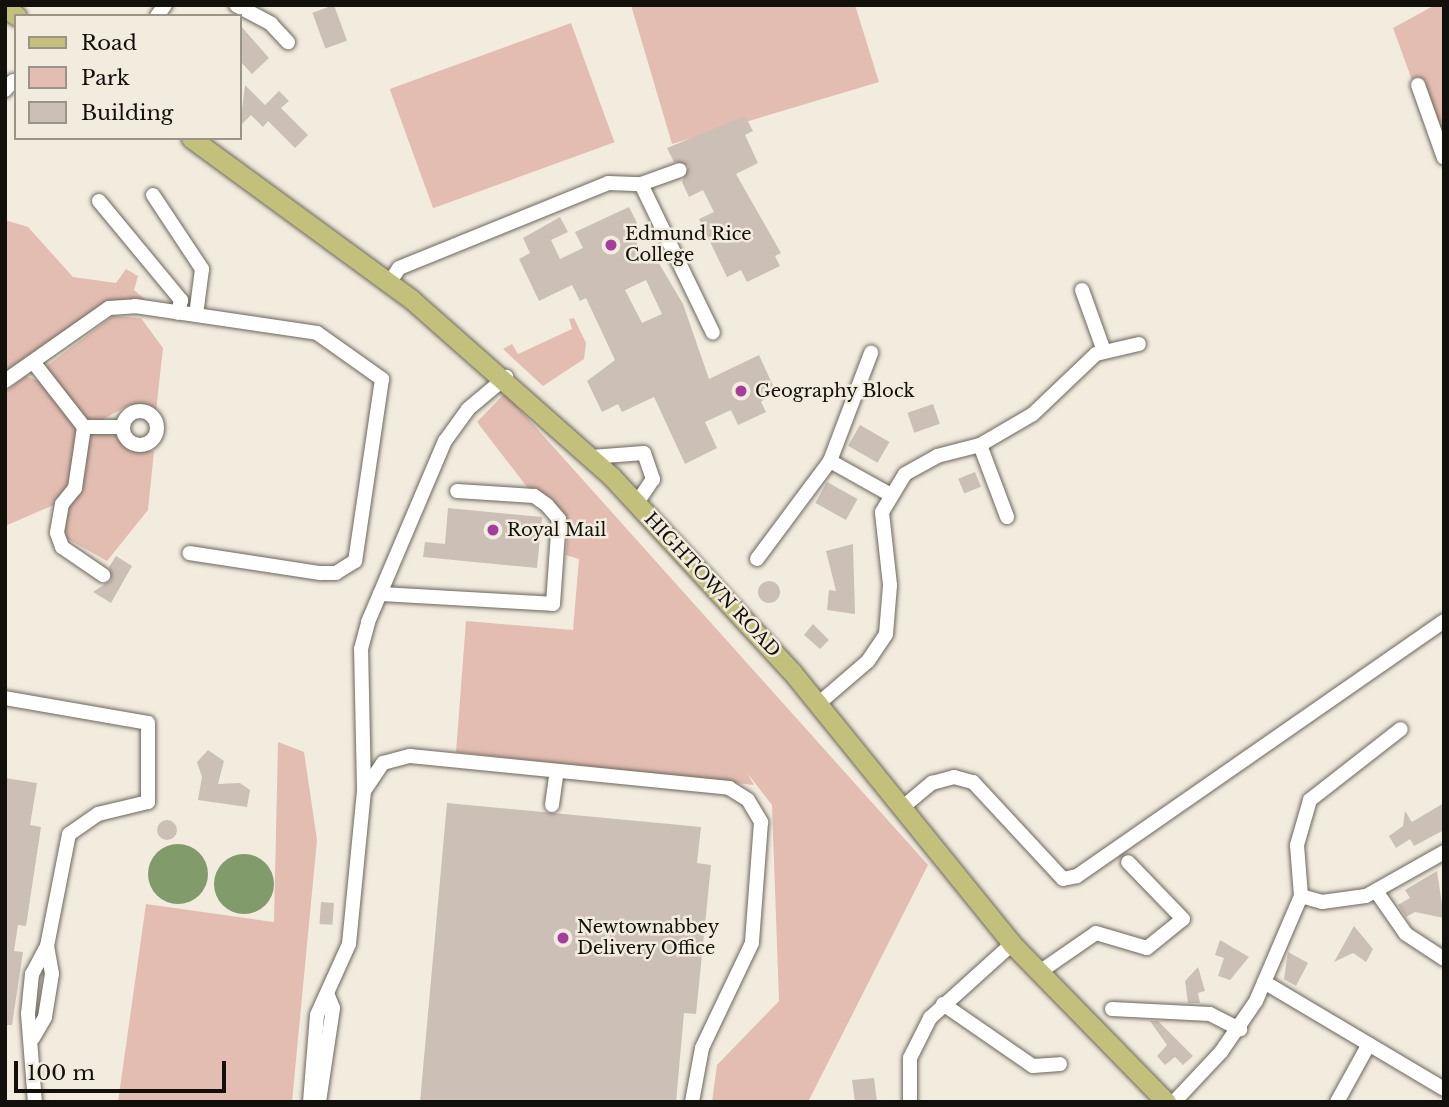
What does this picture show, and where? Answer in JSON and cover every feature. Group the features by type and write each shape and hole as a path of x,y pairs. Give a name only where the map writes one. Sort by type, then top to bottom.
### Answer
{"main road":[{"name":"HIGHTOWN ROAD","path":"194,140 390,283 506,377 592,457 637,503 818,704 1012,944 1166,1102"}],"street":[{"path":"236,5 271,24 288,43"},
{"path":"1418,85 1444,158"},
{"path":"390,283 399,268 608,183 641,184 680,170"},
{"path":"641,184 713,333"},
{"path":"153,195 202,269 196,315"},
{"path":"99,201 181,300 178,313"},
{"path":"1082,290 1104,351"},
{"path":"5,381 109,308 196,315 317,333 382,379 355,561 337,573 320,573 190,553"},
{"path":"818,704 868,661 886,634 890,585 881,540 889,494 919,463 980,445 1033,414 1077,368 1104,351 1139,344"},
{"path":"757,559 830,461 871,354"},
{"path":"34,363 84,426 75,488 62,504 57,533 62,547 103,575"},
{"path":"310,1102 317,1015 349,944 364,791 361,649 380,594 456,423 506,377"},
{"path":"84,426 123,427"},
{"path":"980,445 1007,517"},
{"path":"592,457 644,453 653,480 637,503"},
{"path":"830,461 889,494"},
{"path":"380,594 553,604 559,519 547,505 534,496 457,491"},
{"path":"902,807 932,783 954,777 973,782 1063,879 1077,876 1444,621"},
{"path":"5,698 148,723 148,802 74,827 47,946 32,974 35,1102"},
{"path":"1174,1102 1240,1029 1265,982 1301,896 1297,845 1310,800 1401,729"},
{"path":"364,791 395,757 729,788 748,800 761,822 752,943 702,1048 692,1102"},
{"path":"552,805 557,771"},
{"path":"1301,896 1347,901 1376,891 1444,852"},
{"path":"1038,972 1096,933 1147,948 1183,919 1128,862"},
{"path":"1376,891 1406,934 1444,958"},
{"path":"910,1102 910,1058 943,1004 1012,944"},
{"path":"1265,982 1444,1089"},
{"path":"322,1096 333,1008 327,993"},
{"path":"943,1004 1034,1066 1060,1064"},
{"path":"1112,1009 1210,1014 1240,1029"},
{"path":"1337,1102 1369,1045"}],"green space":[{"path":"631,5 855,5 879,82 672,144"},
{"path":"1435,5 1444,5 1444,168 1393,28"},
{"path":"571,23 614,142 433,208 390,89"},
{"path":"5,220 28,227 73,277 116,283 126,269 138,276 134,290 148,302 106,302 5,374"},
{"path":"113,316 141,318 163,348 156,411 129,405 100,421 85,419 44,368"},
{"path":"574,318 586,343 584,359 543,386 503,349 512,344 518,354 572,329 569,319"},
{"path":"26,376 39,381 78,430 70,484 56,504 5,526 5,392"},
{"path":"505,393 928,865 808,1102 712,1102 717,1065 779,1001 772,805 747,773 754,785 456,752 466,621 573,630 579,559 566,555 567,539 477,422"},
{"path":"88,430 113,433 131,451 154,451 148,510 107,561 64,537 61,516"},
{"path":"278,742 304,752 317,840 292,1102 118,1102 146,904 274,922"}],"shaded area":[{"path":"178,844 199,853 208,874 199,895 178,904 157,895 148,874 157,853"},
{"path":"244,854 265,863 274,884 265,905 244,914 223,905 214,884 223,863"}],"building":[{"path":"334,5 347,41 325,49 312,13"},
{"path":"242,27 269,58 252,74 242,63"},
{"path":"245,85 265,105 279,91 289,101 281,108 308,135 295,148 268,121 263,127 251,115 242,124"},
{"path":"745,116 753,131 745,135 758,163 736,174 781,253 775,256 780,266 747,282 741,270 727,277 699,219 714,212 703,190 689,197 682,182 689,166 674,162 667,148"},
{"path":"629,207 643,235 635,239 647,264 657,260 683,304 709,379 759,355 775,390 761,402 766,412 738,425 731,410 705,422 717,448 685,464 654,397 622,412 618,404 602,412 587,381 615,360 586,298 580,301 572,285 539,301 519,259 530,253 523,238 560,217 568,232 551,240 560,259 583,248 575,232","holes":["646,280 662,314 642,323 625,290"]},
{"path":"933,404 940,424 914,433 907,413"},
{"path":"860,425 889,442 877,463 848,446"},
{"path":"975,472 981,487 964,494 958,479"},
{"path":"827,482 858,499 846,520 815,503"},
{"name":"Royal Mail","path":"448,508 542,517 537,568 423,557 425,542 445,544"},
{"path":"853,544 855,614 827,610 829,590 836,591 826,551"},
{"path":"116,556 132,566 111,603 93,592 111,580 109,567"},
{"path":"769,581 777,584 780,592 777,600 769,603 761,600 758,592 761,584"},
{"path":"813,624 829,640 820,649 804,635"},
{"path":"208,750 224,761 218,784 240,783 250,790 247,807 198,800 202,777 197,762"},
{"path":"5,778 37,783 30,825 41,827 26,926 18,925 14,951 23,952 12,1025 5,1025"},
{"name":"Newtownabbey Delivery Office","path":"447,803 701,827 697,863 711,865 696,1014 684,1013 676,1102 420,1102"},
{"path":"1444,803 1444,830 1414,846 1410,839 1396,848 1389,836 1403,826 1405,811 1412,822"},
{"path":"167,820 174,823 177,830 174,837 167,840 160,837 157,830 160,823"},
{"path":"1437,871 1444,918 1415,912 1406,917 1398,905 1410,898 1405,890"},
{"path":"321,902 334,903 332,925 319,924"},
{"path":"1354,926 1373,949 1366,962 1353,953 1334,962"},
{"path":"1220,940 1249,957 1230,980 1218,976 1224,958 1215,955"},
{"path":"1288,952 1308,963 1296,986 1284,979"},
{"path":"1198,967 1205,991 1198,993 1200,1003 1188,1003 1185,981"},
{"path":"1150,1021 1158,1021 1193,1056 1183,1065 1175,1057 1165,1065 1157,1056 1167,1045"},
{"path":"874,1078 877,1102 855,1102 852,1080"}],"place":[{"name":"Edmund Rice College","path":"611,245"},
{"name":"Geography Block","path":"741,391"},
{"name":"Royal Mail","path":"493,530"},
{"name":"Newtownabbey Delivery Office","path":"563,938"}]}
